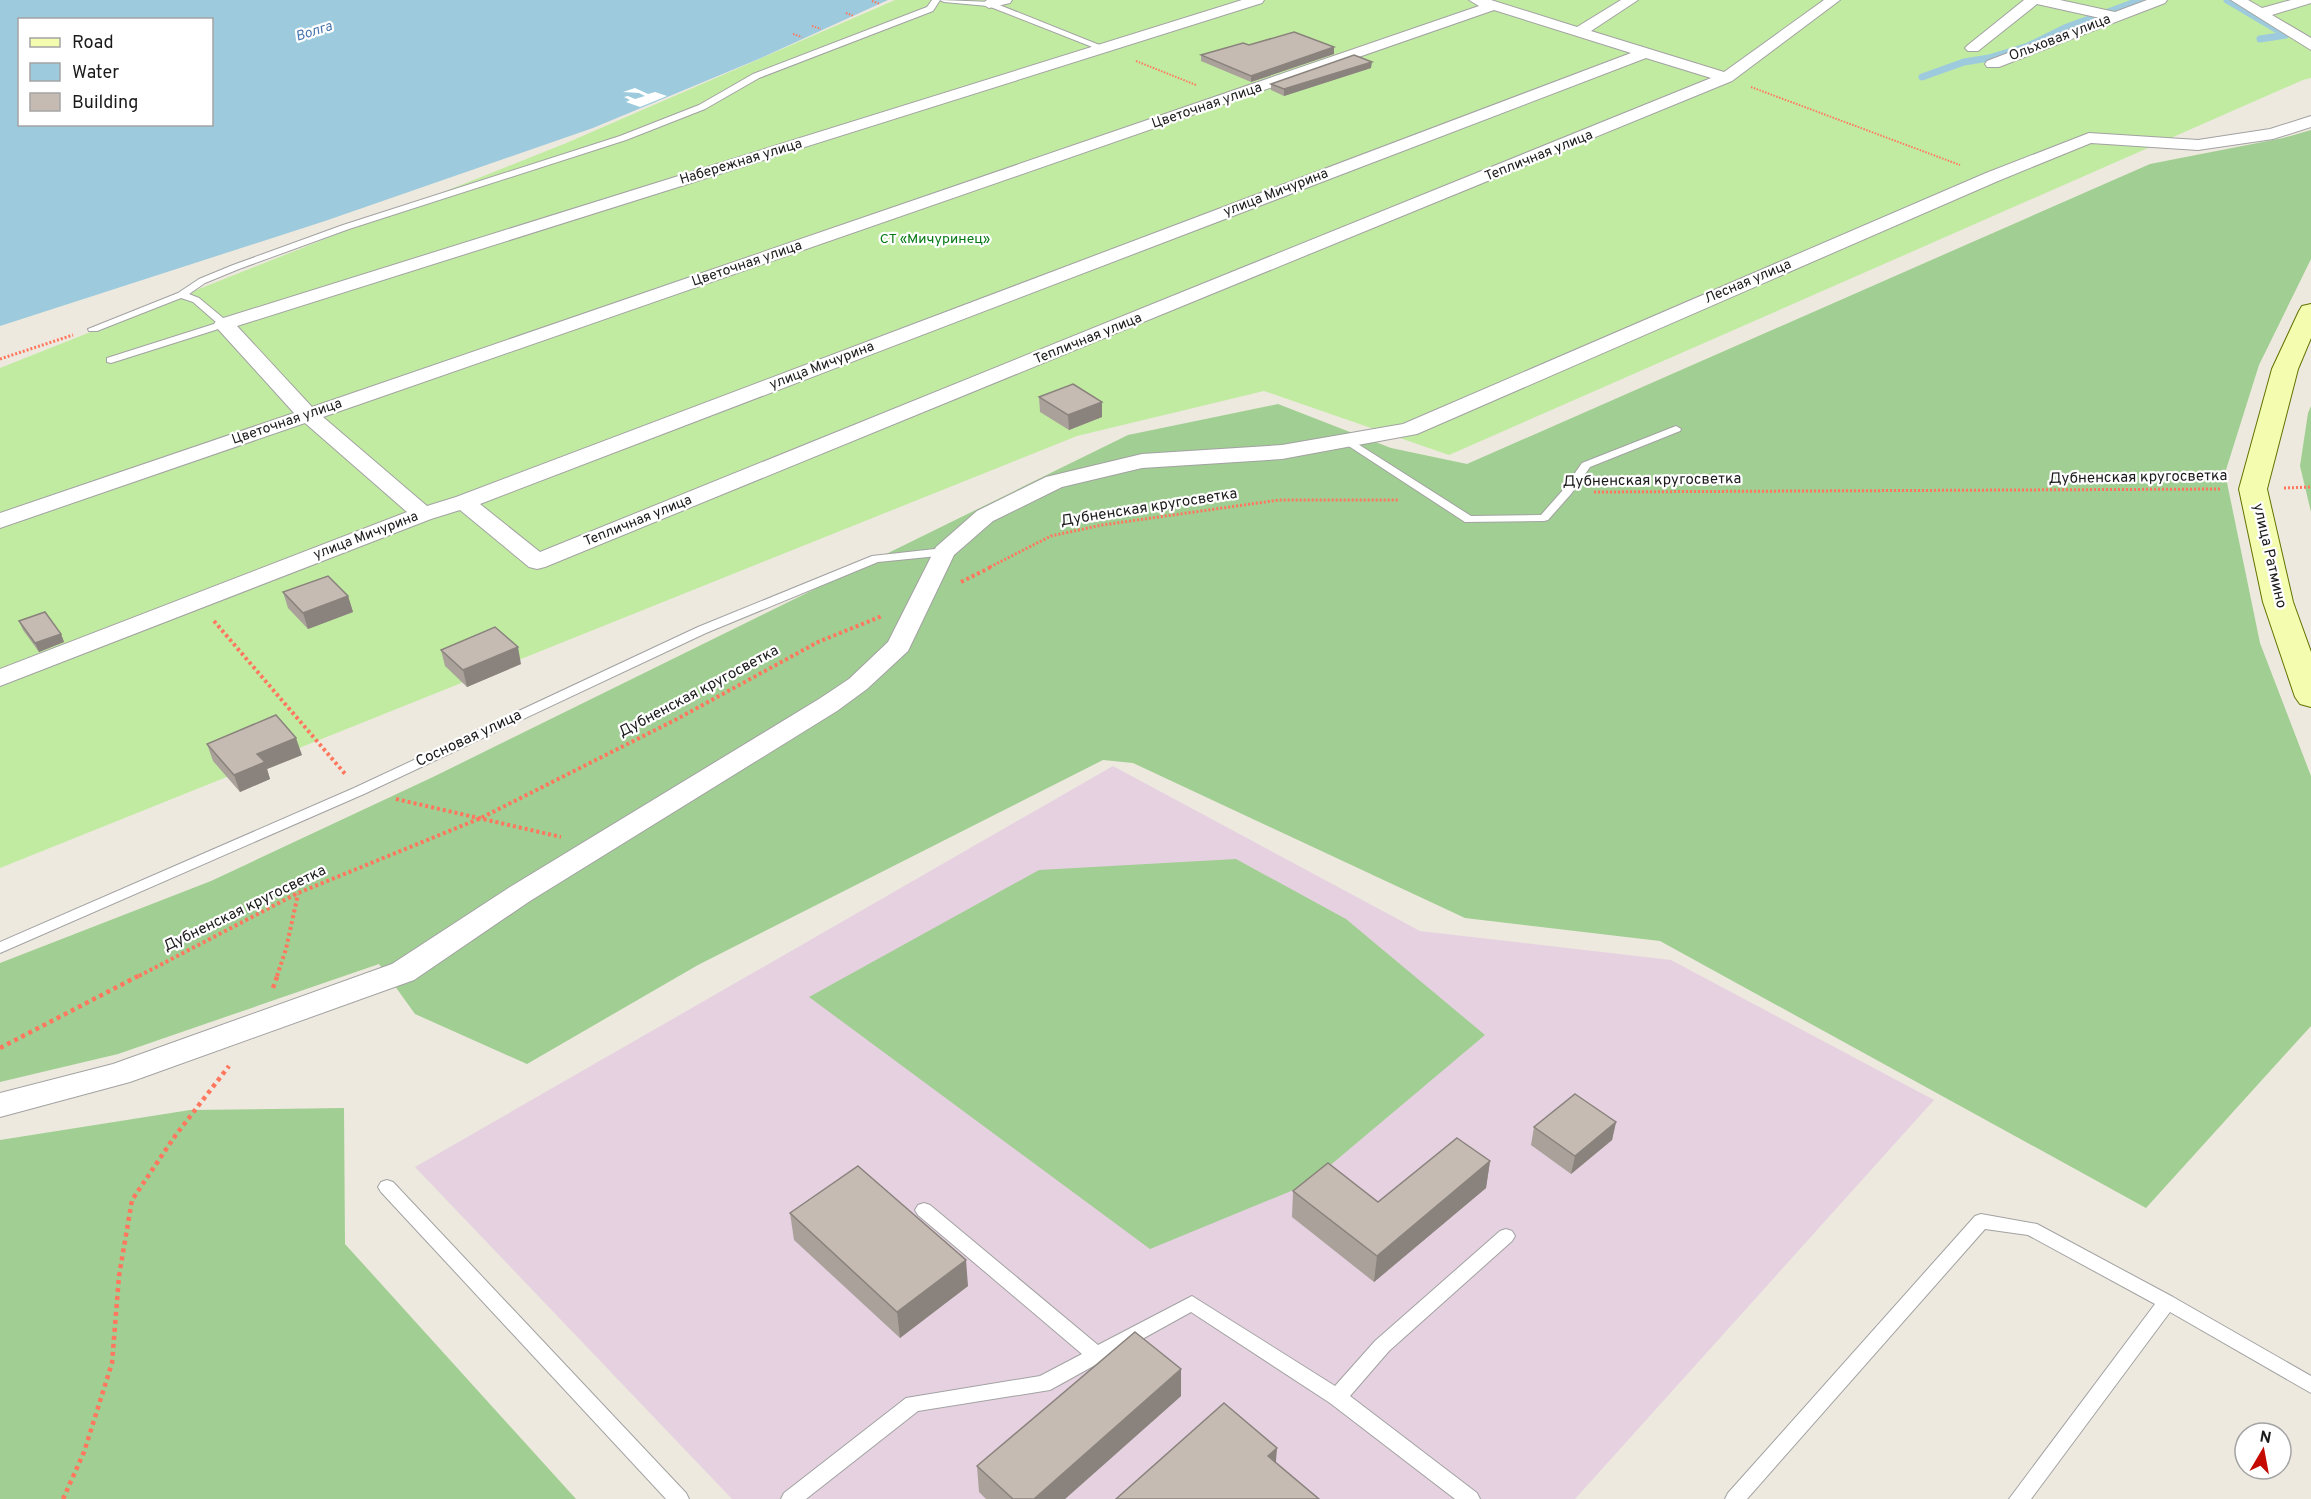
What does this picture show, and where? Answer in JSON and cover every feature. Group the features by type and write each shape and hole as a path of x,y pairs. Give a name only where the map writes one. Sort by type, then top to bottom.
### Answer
{"street":[{"path":"990,4 1005,0"},
{"name":"Набережная улица","path":"224,324 1257,0"},
{"path":"1579,32 1631,0"},
{"path":"1484,3 1726,78 1833,0"},
{"path":"1973,48 2033,0"},
{"path":"2040,0 2116,17"},
{"name":"Ольховая улица","path":"1993,64 2160,0"},
{"path":"2238,0 2311,45"},
{"path":"2262,13 2307,0"},
{"name":"Цветочная улица","path":"0,521 1230,98 1484,3"},
{"name":"улица Мичурина","path":"0,678 423,514 464,502 1643,54"},
{"name":"Тепличная улица","path":"464,502 537,562 1726,78"},
{"name":"Лесная улица","path":"944,552 985,516 1054,482 1142,461 1282,452 1409,429 1992,177 2089,138 2198,145 2273,134 2311,122"},
{"name":"улица Ратмино","path":"2311,311 2285,369 2253,489 2278,602 2311,698"},
{"path":"224,324 308,415 423,514"},
{"path":"0,1104 119,1074 403,972 520,894 828,705 858,684 899,646 944,552"}],"lane":[{"path":"93,329 181,295 202,281 324,235 623,138 702,108 756,76 930,9 936,0"},
{"path":"944,0 990,4 1103,48"},
{"path":"181,295 196,300 224,324"},
{"path":"111,360 224,324"},
{"path":"1346,441 1469,520 1544,518 1567,492 1586,465 1676,429"},
{"name":"Сосновая улица","path":"0,948 359,791 702,630 876,559 944,552"},
{"path":"387,1187 679,1499"},
{"path":"924,1210 1096,1354"},
{"path":"1735,1499 1981,1221 2031,1228 2311,1385"},
{"path":"1337,1396 1382,1346 1506,1236"},
{"path":"2019,1499 2166,1302"},
{"path":"791,1499 913,1404 1043,1384 1191,1303 1337,1396 1470,1499"}],"path":[{"path":"872,1 880,4"},
{"path":"846,13 854,15"},
{"path":"812,26 821,30"},
{"path":"1103,48 1230,98"},
{"path":"1726,78 1820,111 1992,177"},
{"path":"0,359 93,329"},
{"name":"Дубненская кругосветка","path":"1567,492 1911,492 2311,487"},
{"name":"Дубненская кругосветка","path":"0,1048 298,893 481,818 677,719 818,642 921,600 1009,559 1051,536 1102,525 1279,500 1368,499 1444,502"},
{"path":"63,1499 84,1452 112,1363 120,1275 132,1200 175,1136 262,1023 286,949 298,893"}],"shaded area":[{"path":"1113,766 1420,931 1671,960 1934,1100 1575,1499 732,1499 415,1167"}],"green space":[{"name":"СТ «Мичуринец»","path":"895,0 2311,0 2311,78 1449,455 1264,391 1077,436 0,868 0,368 564,144"},
{"path":"2311,130 2311,259 2259,365 2225,473 2260,643 2311,776 2311,1026 2146,1208 1660,941 1465,918 1133,763 1103,760 698,965 527,1064 415,1014 379,964 118,1054 0,1082 0,963 211,881 433,777 1128,435 1278,404 1391,448 1467,464 2150,164 2283,138"},
{"path":"2311,406 2311,512 2300,466"},
{"path":"1236,859 1346,919 1485,1035 1308,1184 1150,1249 809,997 1039,870"},
{"path":"344,1108 345,1244 576,1499 0,1499 0,1140 190,1110"}],"water":[{"name":"Волга","path":"0,0 888,0 761,58 593,128 325,221 0,326"}],"pier":[{"path":"635,88 648,94 655,92 667,96 640,107 626,102 630,100 624,97 635,99 645,96 639,93 623,92"}],"building":[{"path":"1294,32 1334,47 1251,76 1201,55 1243,43 1249,45"},
{"path":"1354,55 1372,62 1284,89 1271,84"},
{"path":"1073,384 1102,402 1068,415 1039,397"},
{"path":"328,576 348,596 303,613 283,592"},
{"path":"45,612 61,634 35,643 19,621"},
{"path":"495,627 518,647 463,670 441,650"},
{"path":"276,715 296,738 257,754 265,762 234,775 207,744"},
{"path":"1575,1094 1616,1122 1575,1156 1534,1127"},
{"path":"1457,1138 1490,1161 1377,1256 1293,1191 1328,1163 1378,1202"},
{"path":"858,1166 966,1260 897,1312 790,1213"},
{"path":"1135,1332 1181,1369 1034,1499 1013,1499 977,1466"},
{"path":"1224,1403 1277,1448 1268,1456 1319,1499 1116,1499"}],"waterway":[{"path":"1922,77 1964,62 1989,58 2028,46 2067,27 2141,0"},
{"path":"2227,0 2286,35 2260,39"}]}
